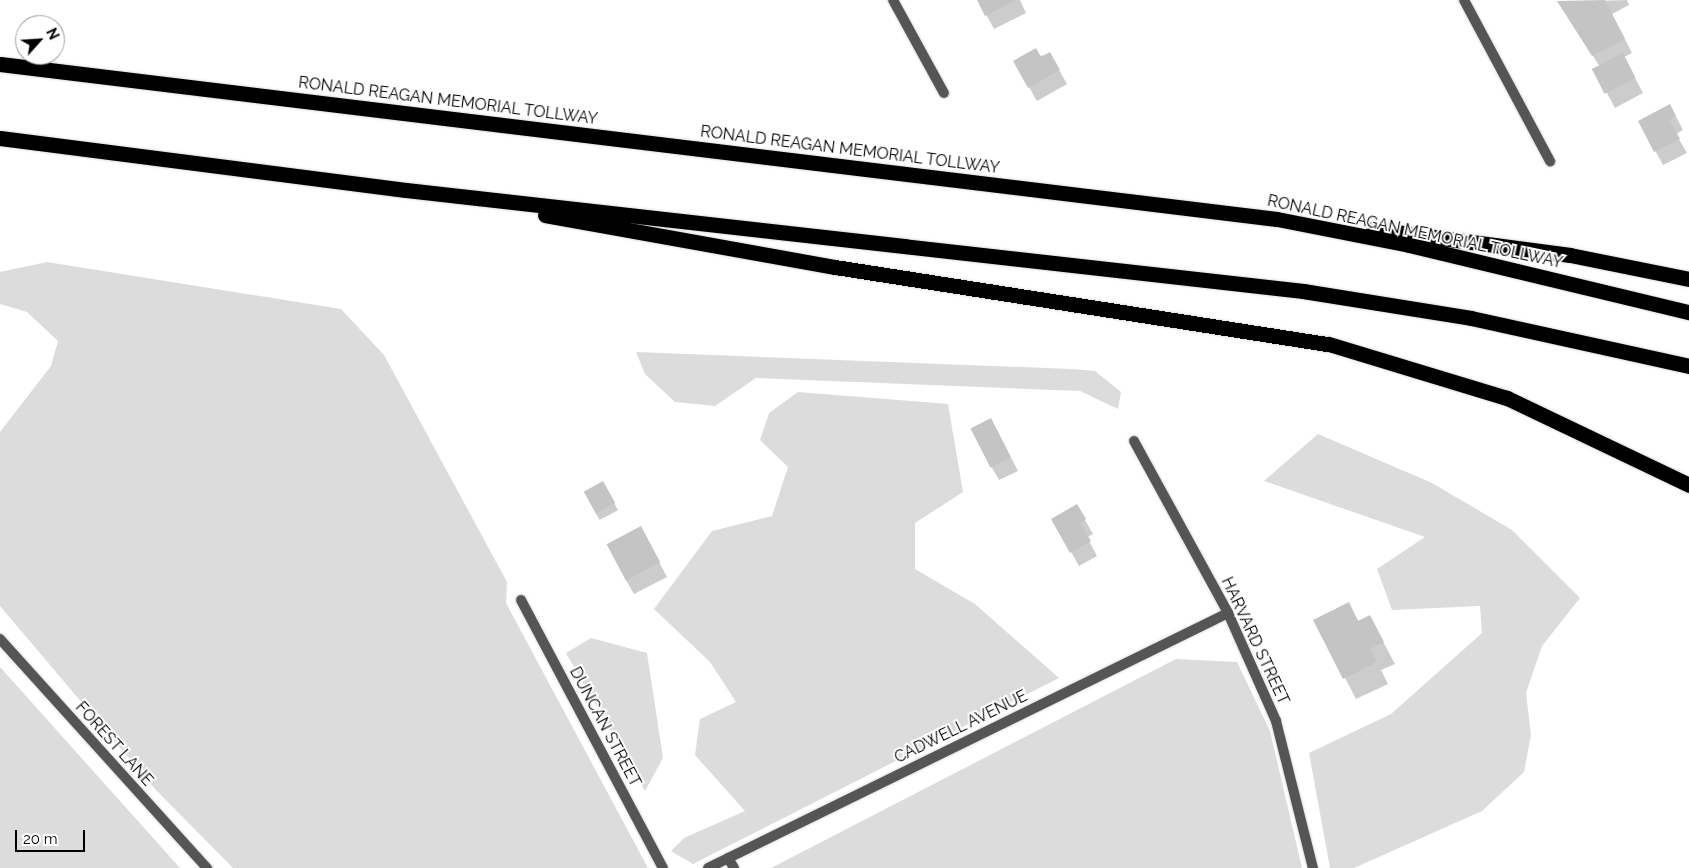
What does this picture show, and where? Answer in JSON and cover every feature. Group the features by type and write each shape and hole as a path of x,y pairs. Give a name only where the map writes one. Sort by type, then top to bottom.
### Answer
{"highway":[{"name":"RONALD REAGAN MEMORIAL TOLLWAY","path":"0,64 1277,219 1418,248 1689,312"},
{"path":"0,138 406,190 1303,291 1471,318 1689,366"},
{"path":"406,190 835,267 1329,344 1507,398 1689,486"},
{"path":"1277,219 1469,239 1689,279"}],"street":[{"path":"893,0 944,93"},
{"path":"1464,0 1550,161"},
{"name":"HARVARD STREET","path":"1134,441 1228,613 1276,721 1313,868"},
{"name":"DUNCAN STREET","path":"521,600 663,868"},
{"name":"CADWELL AVENUE","path":"708,868 1228,613"},
{"name":"FOREST LANE","path":"0,639 207,868"},
{"path":"728,858 734,868"}],"shaded area":[{"path":"47,262 341,309 384,355 507,582 506,603 648,868 233,868 155,789 0,606 0,432 51,366 58,341 27,312 0,304 0,272"},
{"path":"636,352 1071,369 1095,371 1121,392 1118,409 1080,391 756,378 715,406 675,402 645,374"},
{"path":"798,392 948,404 963,492 915,523 915,569 975,604 1059,678 693,864 671,851 684,838 745,811 695,755 700,719 736,702 710,662 654,609 712,531 772,516 788,467 760,440 769,413"},
{"path":"1318,434 1432,483 1512,530 1580,598 1542,646 1526,693 1531,735 1524,772 1482,811 1354,868 1330,868 1309,753 1391,714 1482,633 1480,606 1392,610 1377,569 1425,537 1264,481"},
{"path":"591,638 647,653 663,758 645,791 566,653"},
{"path":"1176,659 1237,662 1270,731 1302,868 771,868"},
{"path":"0,667 180,868 0,868"}],"building":[{"path":"977,0 1016,0 985,16"},
{"path":"1605,0 1625,39 1592,56 1557,1"},
{"path":"1036,48 1041,57 1050,52 1060,70 1028,88 1013,61"},
{"path":"1623,53 1636,78 1605,94 1592,69"},
{"path":"1670,104 1676,116 1670,120 1680,139 1654,152 1638,121"},
{"path":"991,418 1011,457 990,468 971,428"},
{"path":"603,481 615,503 596,514 584,492"},
{"path":"1077,504 1086,519 1080,523 1091,541 1070,553 1051,519"},
{"path":"641,526 660,562 626,581 607,544"},
{"path":"1349,602 1358,621 1370,615 1384,642 1370,649 1377,662 1343,679 1313,620"}]}
